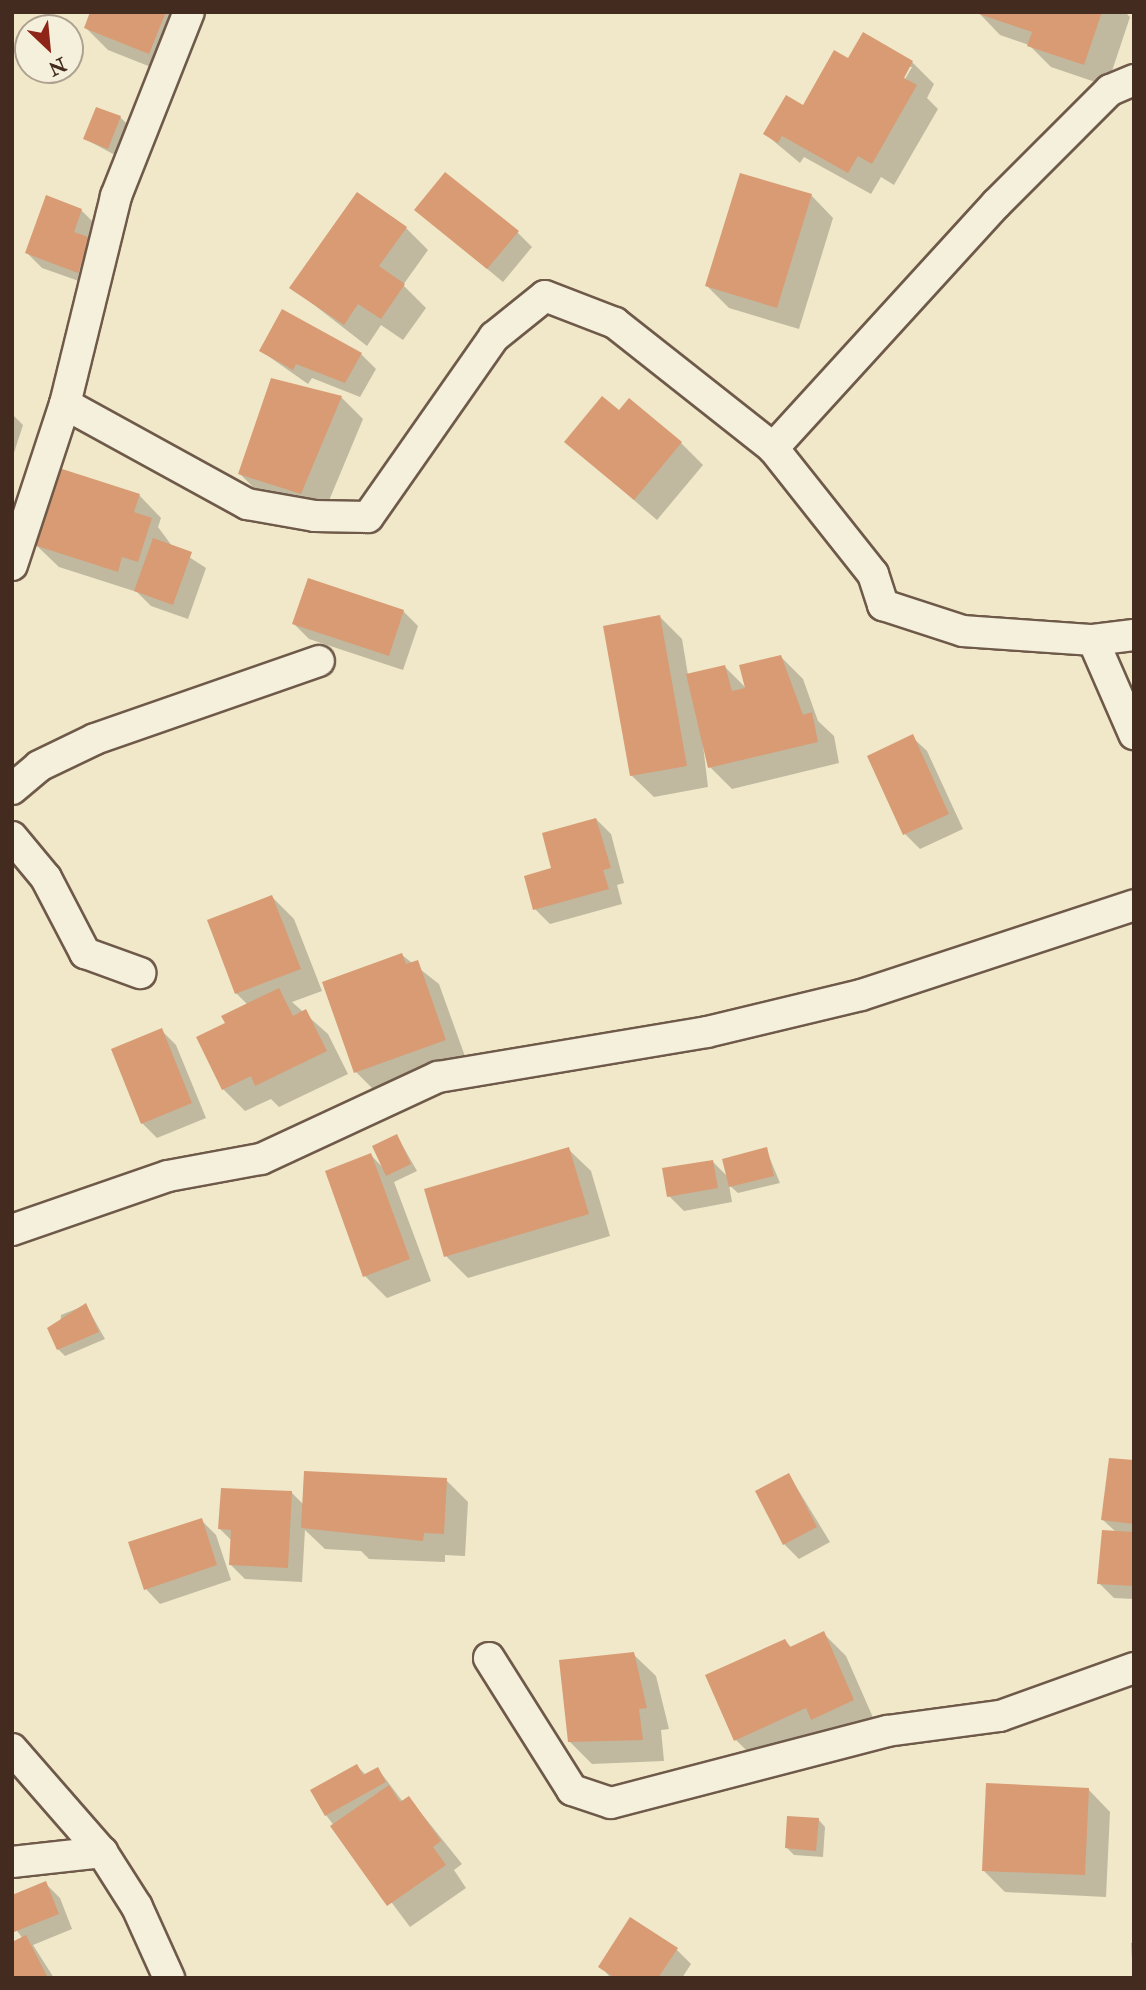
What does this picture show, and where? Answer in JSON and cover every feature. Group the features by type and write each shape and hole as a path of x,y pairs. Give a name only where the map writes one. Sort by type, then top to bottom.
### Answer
{"street":[{"path":"12,565 65,404 116,196 189,12"},
{"path":"774,448 996,204 1110,90 1134,80"},
{"path":"65,404 247,504 315,516 368,517 494,337 545,296 615,323 774,448 873,574 883,605 963,631 1093,640 1134,635"},
{"path":"1093,640 1134,734"},
{"path":"12,789 39,766 95,739 319,661"},
{"path":"12,837 46,878 85,953 140,973"},
{"path":"12,1230 167,1175 261,1160 438,1077 706,1032 861,995 1134,905"},
{"path":"489,1658 572,1790 611,1803 887,1731 1000,1716 1134,1668"},
{"path":"12,1749 102,1852 137,1907 169,1978"},
{"path":"12,1862 102,1852"}],"building":[{"path":"90,12 166,12 149,54 84,28"},
{"path":"973,12 1102,12 1084,65 1027,46 1032,32"},
{"path":"863,32 913,61 904,78 917,85 872,164 858,156 848,173 782,136 778,143 763,134 786,95 803,105 834,50 848,58"},
{"path":"96,107 121,116 108,149 83,139"},
{"path":"445,172 519,231 487,269 414,210"},
{"path":"740,173 812,194 777,308 705,286"},
{"path":"357,192 407,227 379,266 405,284 381,319 358,304 344,325 289,288"},
{"path":"46,195 82,209 74,232 91,238 78,273 25,253"},
{"path":"282,309 362,353 345,383 296,364 293,370 259,351"},
{"path":"271,378 342,396 301,494 238,474"},
{"path":"602,396 619,410 629,398 682,442 634,500 564,442"},
{"path":"59,468 140,494 134,512 152,518 138,562 122,557 118,572 34,545"},
{"path":"153,538 192,552 173,605 134,591"},
{"path":"308,578 404,610 389,656 292,624"},
{"path":"660,615 687,766 630,776 603,626"},
{"path":"781,655 803,715 812,712 818,742 708,768 686,674 725,665 732,691 745,688 739,665"},
{"path":"913,734 949,814 903,835 867,756"},
{"path":"596,818 611,868 603,870 609,889 533,910 524,876 551,868 542,833"},
{"path":"272,895 301,969 235,994 207,920"},
{"path":"402,953 406,964 418,960 446,1040 354,1073 322,982"},
{"path":"279,988 293,1016 306,1009 327,1051 255,1086 251,1076 222,1090 196,1037 225,1023 221,1016"},
{"path":"162,1028 192,1103 141,1124 111,1049"},
{"path":"397,1134 411,1164 386,1176 372,1146"},
{"path":"569,1147 589,1214 444,1257 424,1189"},
{"path":"767,1147 774,1176 729,1187 722,1159"},
{"path":"371,1153 410,1259 363,1277 325,1171"},
{"path":"713,1160 718,1188 667,1197 662,1168"},
{"path":"86,1303 99,1332 57,1350 47,1328"},
{"path":"1109,1458 1134,1460 1134,1524 1101,1520"},
{"path":"304,1471 447,1478 444,1534 424,1533 423,1541 301,1528"},
{"path":"789,1473 817,1527 783,1545 755,1491"},
{"path":"221,1488 292,1491 288,1568 229,1565 231,1530 218,1529"},
{"path":"202,1518 217,1565 144,1590 128,1542"},
{"path":"1102,1530 1134,1532 1134,1586 1097,1584"},
{"path":"824,1631 854,1700 811,1720 806,1708 734,1741 705,1675 785,1639 790,1647"},
{"path":"634,1652 647,1708 639,1709 643,1740 568,1742 559,1660"},
{"path":"357,1764 363,1775 378,1767 386,1782 325,1816 310,1790"},
{"path":"986,1783 1089,1788 1085,1875 982,1871"},
{"path":"389,1785 400,1802 409,1796 441,1841 433,1847 446,1865 387,1906 330,1826"},
{"path":"787,1816 819,1818 816,1851 785,1848"},
{"path":"46,1881 59,1914 14,1932 12,1895"},
{"path":"630,1917 678,1948 658,1978 615,1978 598,1967"},
{"path":"26,1935 48,1978 12,1978 12,1942"}]}
